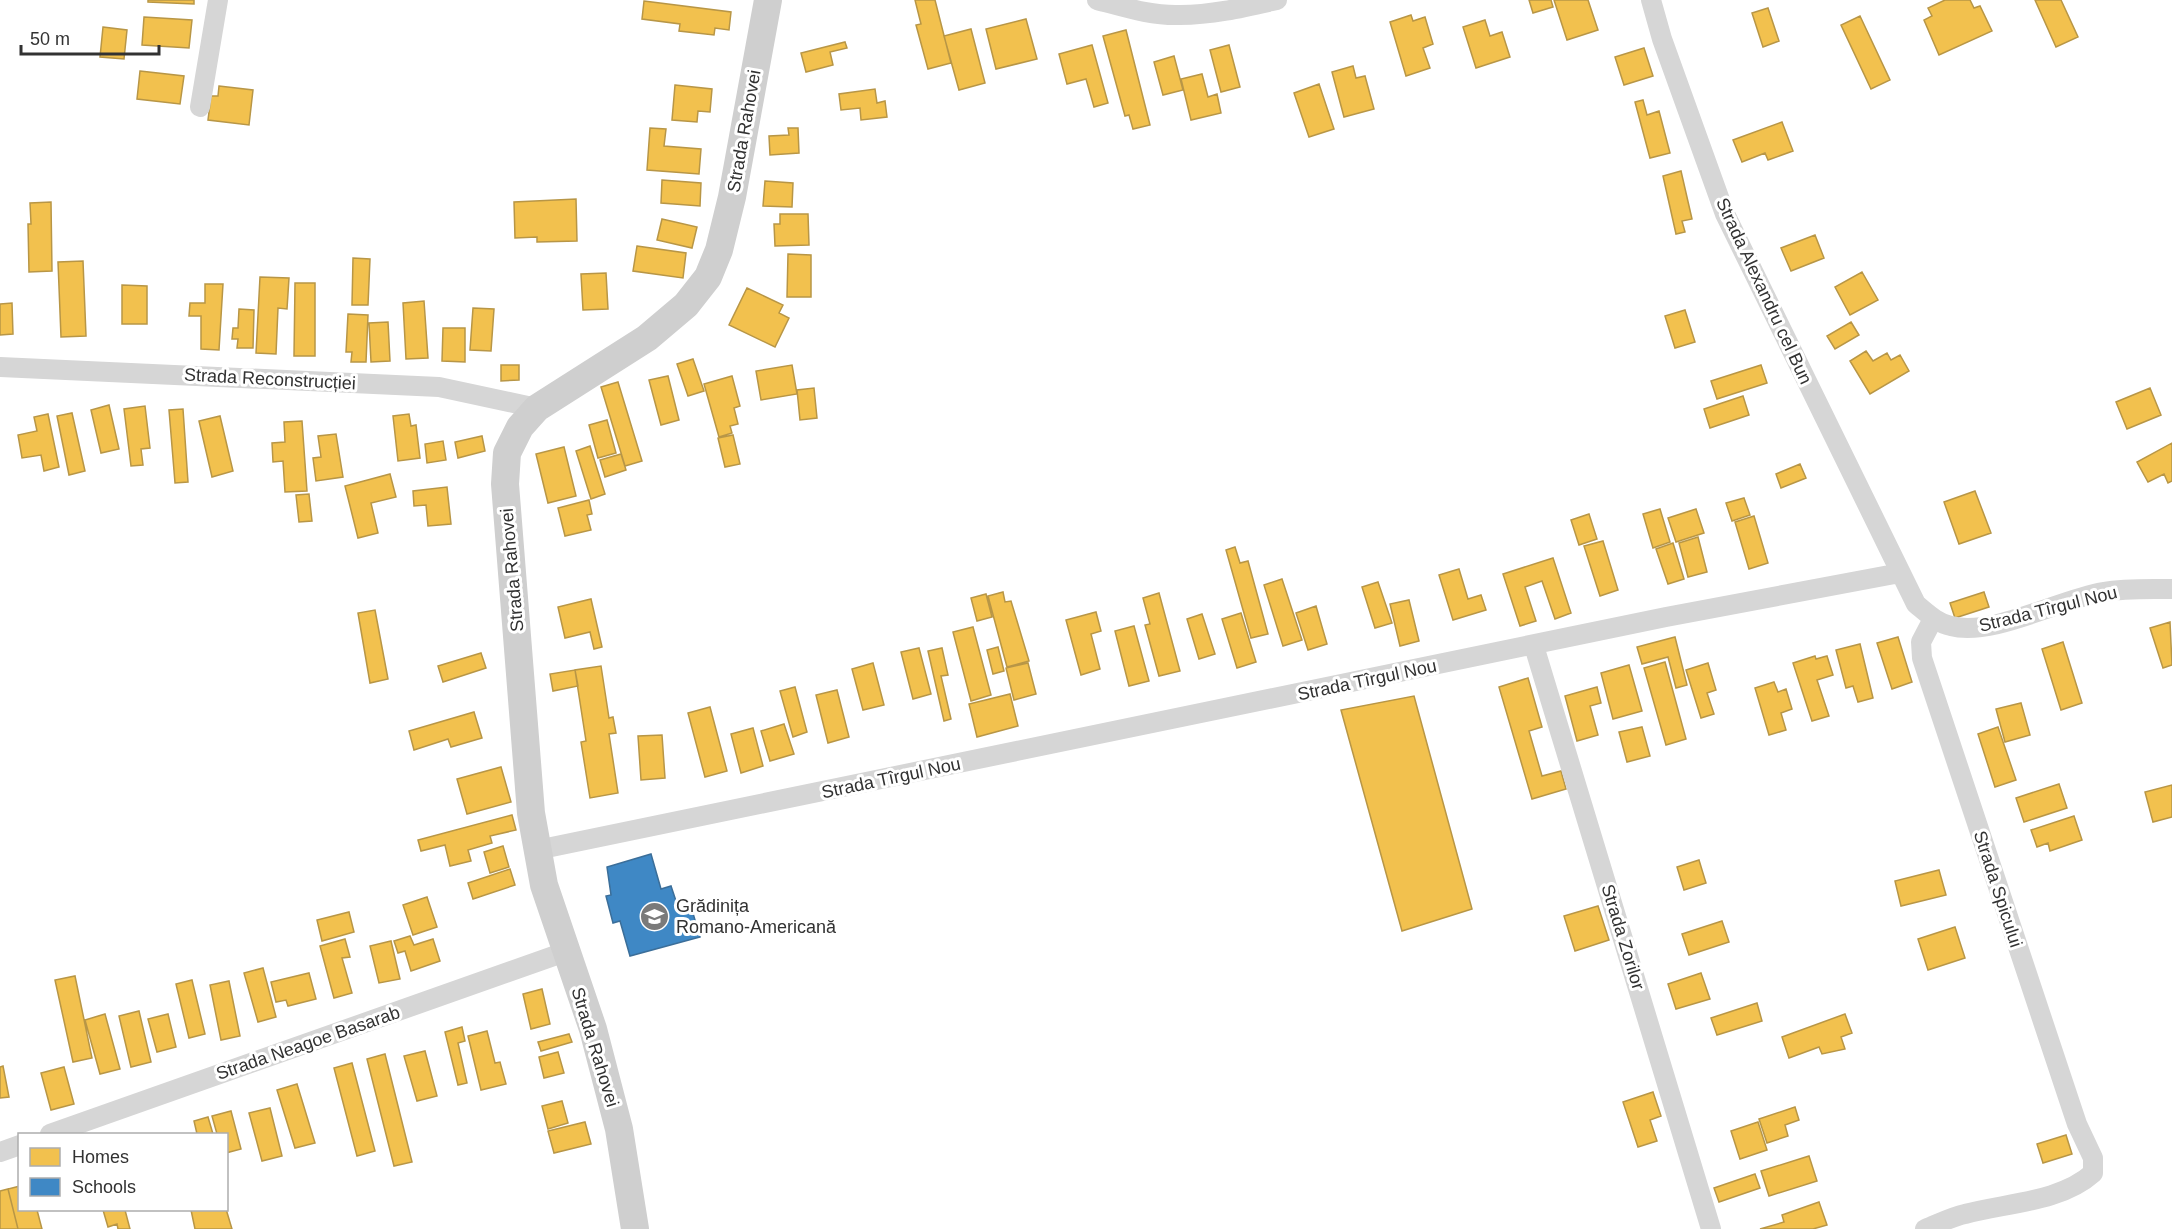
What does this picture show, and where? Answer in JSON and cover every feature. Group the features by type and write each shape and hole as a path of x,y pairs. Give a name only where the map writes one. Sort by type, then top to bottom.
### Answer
{"main road":[{"name":"Strada Rahovei","path":"635,1229 617,1119 593,1029 544,885 537,850 531,813 505,484 507,453 520,427 537,408 647,338 686,305 708,277 719,250 732,197 768,0"}],"street":[{"path":"200,107 218,0"},
{"path":"1096,0 1140,12 1179,15 1224,11 1277,0"},
{"name":"Strada Alexandru cel Bun","path":"1651,0 1662,39 1725,214 1900,573"},
{"name":"Strada Reconstrucției","path":"0,367 439,387 537,408"},
{"name":"Strada Tîrgul Nou","path":"537,850 1666,617 1900,573 1916,604 1933,619 1950,626 1968,629 1993,625 2102,592 2172,589"},
{"name":"Strada Spicului","path":"1925,1229 1961,1214 2058,1193 2081,1184 2093,1173 2093,1158 2074,1113 1922,658 1921,642 1933,619"},
{"name":"Strada Zorilor","path":"1534,646 1711,1229"},
{"name":"Strada Neagoe Basarab","path":"53,1133 565,952"},
{"path":"0,1152 18,1146"}],"building: Homes":[{"path":"148,0 194,0 194,4 148,2"},
{"path":"915,0 935,0 951,63 928,69 916,25 921,24"},
{"path":"1529,0 1551,0 1553,7 1533,13"},
{"path":"1554,0 1588,0 1598,30 1567,40"},
{"path":"1945,0 1970,0 1974,8 1980,6 1992,31 1939,55 1924,20 1932,16 1928,8"},
{"path":"2035,0 2061,0 2078,37 2056,47"},
{"path":"644,1 731,12 729,30 715,28 714,35 679,31 680,24 642,19"},
{"path":"1768,8 1779,41 1763,47 1752,13"},
{"path":"1411,15 1413,21 1425,17 1433,44 1423,48 1430,68 1406,76 1390,22"},
{"path":"1860,16 1890,80 1871,89 1841,25"},
{"path":"144,17 192,20 189,48 142,45"},
{"path":"1026,19 1037,59 996,69 986,29"},
{"path":"1485,20 1490,36 1502,32 1510,57 1476,68 1463,27"},
{"path":"103,27 127,30 124,59 100,57"},
{"path":"971,29 985,83 959,90 944,36"},
{"path":"1126,30 1150,125 1133,129 1129,115 1125,116 1103,36"},
{"path":"845,42 847,48 830,52 833,65 806,72 801,53"},
{"path":"1092,45 1108,103 1094,107 1086,79 1067,84 1059,54"},
{"path":"1229,45 1240,87 1221,92 1210,50"},
{"path":"1644,48 1653,76 1624,85 1615,57"},
{"path":"1174,56 1183,90 1163,95 1154,62"},
{"path":"1353,66 1356,78 1365,76 1374,109 1344,117 1332,72"},
{"path":"140,71 184,76 180,104 137,99"},
{"path":"1202,74 1208,97 1217,94 1221,113 1191,120 1181,79"},
{"path":"1319,84 1334,129 1309,137 1294,93"},
{"path":"675,85 712,89 710,112 698,111 697,122 672,120"},
{"path":"219,86 253,90 249,125 208,120 211,96 218,96"},
{"path":"875,89 877,103 885,101 887,117 861,120 860,108 841,110 839,94"},
{"path":"1643,100 1647,115 1659,111 1670,153 1650,158 1635,102"},
{"path":"1782,122 1793,151 1768,160 1765,153 1742,162 1733,140"},
{"path":"650,128 666,129 664,146 701,149 699,174 647,170"},
{"path":"788,128 798,128 799,153 770,155 769,136 789,135"},
{"path":"1681,171 1692,219 1682,221 1685,232 1676,234 1663,176"},
{"path":"662,180 701,183 700,206 661,203"},
{"path":"765,181 793,183 792,207 763,206"},
{"path":"576,199 577,241 537,242 537,237 515,238 514,202"},
{"path":"51,202 52,271 29,272 30,203"},
{"path":"780,214 808,214 809,245 775,246 774,224 780,224"},
{"path":"662,219 697,227 692,248 657,240"},
{"path":"1815,235 1824,258 1791,271 1781,248"},
{"path":"637,246 686,253 683,278 633,271"},
{"path":"788,254 811,255 811,297 787,297"},
{"path":"353,258 370,259 368,305 352,305"},
{"path":"83,261 86,336 61,337 58,262"},
{"path":"1862,272 1878,300 1850,315 1835,287"},
{"path":"606,273 608,309 583,310 581,274"},
{"path":"260,277 289,278 287,309 278,308 276,354 256,353"},
{"path":"295,283 315,283 315,356 294,356"},
{"path":"205,284 223,284 219,350 201,349 201,316 189,316 190,303 205,303"},
{"path":"122,285 147,286 147,324 122,324"},
{"path":"747,288 783,305 779,313 789,318 775,347 729,325"},
{"path":"424,301 428,358 406,359 403,303"},
{"path":"12,303 13,334 0,335 0,304"},
{"path":"473,308 494,309 491,351 470,350"},
{"path":"239,309 254,310 253,348 237,348 238,339 232,339 233,328 238,328"},
{"path":"1685,310 1695,342 1675,348 1665,316"},
{"path":"348,314 368,315 366,362 351,362 352,352 346,352"},
{"path":"388,322 390,361 371,362 369,323"},
{"path":"1851,322 1859,335 1835,349 1827,336"},
{"path":"443,328 465,328 465,362 442,361"},
{"path":"1866,351 1873,361 1887,353 1891,360 1900,355 1909,371 1870,394 1850,361"},
{"path":"693,359 704,391 688,396 677,364"},
{"path":"501,365 519,365 519,380 501,381"},
{"path":"792,365 797,394 761,400 756,371"},
{"path":"1761,365 1767,383 1717,399 1711,381"},
{"path":"668,376 679,420 661,425 649,380"},
{"path":"732,376 740,406 734,408 738,424 730,426 732,433 719,437 704,384"},
{"path":"618,382 642,461 625,466 601,387"},
{"path":"814,388 817,418 800,420 797,390"},
{"path":"2150,388 2161,415 2127,429 2116,402"},
{"path":"1743,396 1749,415 1710,428 1704,409"},
{"path":"109,405 119,449 101,453 91,410"},
{"path":"145,406 150,448 141,449 143,465 131,466 124,409"},
{"path":"183,409 188,482 175,483 169,410"},
{"path":"72,413 85,471 69,475 57,416"},
{"path":"48,414 59,467 44,471 41,455 22,458 18,435 37,431 34,417"},
{"path":"409,414 411,426 416,425 420,458 398,461 393,416"},
{"path":"220,416 233,471 212,477 199,421"},
{"path":"607,420 616,453 598,458 589,425"},
{"path":"302,421 307,491 285,492 283,461 273,462 272,443 285,442 284,422"},
{"path":"336,434 343,477 316,481 313,458 321,457 318,436"},
{"path":"733,435 740,464 725,467 718,438"},
{"path":"482,436 485,451 458,458 455,442"},
{"path":"443,441 446,460 427,463 425,444"},
{"path":"2172,443 2172,481 2168,483 2164,474 2148,482 2137,462"},
{"path":"590,446 605,494 591,499 576,451"},
{"path":"564,447 576,496 548,503 536,454"},
{"path":"621,454 626,470 605,477 600,460"},
{"path":"1800,464 1806,478 1781,488 1776,474"},
{"path":"390,474 396,497 371,503 378,533 358,538 345,486"},
{"path":"447,487 451,524 428,526 426,505 414,506 413,491"},
{"path":"1975,491 1991,533 1959,544 1944,502"},
{"path":"309,494 312,521 299,522 296,495"},
{"path":"1744,498 1750,515 1732,521 1726,503"},
{"path":"589,500 592,514 587,515 591,530 565,536 558,508"},
{"path":"1660,509 1670,542 1653,548 1643,514"},
{"path":"1696,509 1704,533 1676,542 1668,518"},
{"path":"1589,514 1597,539 1579,545 1571,520"},
{"path":"1754,516 1768,563 1749,569 1735,522"},
{"path":"1698,537 1707,572 1688,577 1679,543"},
{"path":"1603,541 1618,590 1600,596 1584,546"},
{"path":"1673,543 1684,579 1668,584 1656,549"},
{"path":"1235,547 1240,563 1248,561 1268,634 1251,638 1226,550"},
{"path":"1553,558 1571,613 1555,619 1542,581 1525,587 1536,621 1520,626 1503,574"},
{"path":"1459,569 1468,599 1481,595 1486,610 1453,620 1439,575"},
{"path":"1282,579 1302,640 1283,646 1264,585"},
{"path":"1378,582 1392,623 1375,628 1362,587"},
{"path":"1003,592 1005,602 1011,601 1029,661 1007,667 988,596"},
{"path":"1984,592 1989,607 1955,618 1950,603"},
{"path":"1159,593 1180,671 1159,676 1145,625 1150,624 1143,598"},
{"path":"986,594 992,617 977,621 971,598"},
{"path":"591,599 602,647 594,649 590,632 565,638 558,607"},
{"path":"1409,600 1419,641 1400,646 1390,604"},
{"path":"1316,606 1327,644 1308,650 1296,613"},
{"path":"375,610 388,679 370,683 358,613"},
{"path":"1096,612 1101,631 1091,634 1100,669 1081,675 1066,620"},
{"path":"1241,613 1256,662 1237,668 1222,619"},
{"path":"1202,614 1215,654 1199,659 1187,619"},
{"path":"2170,622 2172,665 2163,668 2150,628"},
{"path":"1134,626 1149,681 1129,686 1115,631"},
{"path":"973,627 991,695 971,701 953,632"},
{"path":"1675,637 1687,685 1676,688 1668,657 1642,664 1637,647"},
{"path":"1898,637 1912,682 1892,689 1877,643"},
{"path":"2063,642 2082,703 2061,710 2042,649"},
{"path":"1860,644 1873,698 1858,702 1853,686 1846,688 1836,650"},
{"path":"998,647 1004,671 993,674 987,650"},
{"path":"919,648 931,694 913,699 901,652"},
{"path":"942,648 948,675 941,676 951,719 944,721 928,651"},
{"path":"481,653 486,668 443,682 438,666"},
{"path":"1815,656 1816,659 1827,656 1833,675 1817,680 1829,716 1812,721 1793,663"},
{"path":"1665,662 1686,739 1666,745 1644,668"},
{"path":"873,663 884,705 863,710 852,669"},
{"path":"1028,663 1036,694 1014,700 1006,668"},
{"path":"1708,663 1716,690 1707,693 1714,714 1701,718 1686,670"},
{"path":"1629,665 1642,711 1613,719 1601,673"},
{"path":"601,666 609,718 613,717 616,733 609,734 618,793 590,798 581,742 586,741 575,670"},
{"path":"575,670 578,686 553,691 550,674"},
{"path":"1528,678 1542,727 1529,731 1542,776 1561,771 1566,789 1532,799 1499,687"},
{"path":"1774,682 1778,692 1786,689 1792,709 1781,713 1786,730 1769,735 1755,688"},
{"path":"795,687 807,732 793,737 780,691"},
{"path":"1597,687 1601,703 1590,706 1598,735 1577,741 1565,696"},
{"path":"837,690 849,737 828,743 816,695"},
{"path":"1010,694 1018,726 977,737 969,704"},
{"path":"1414,696 1472,909 1402,931 1341,710"},
{"path":"2021,703 2030,735 2005,742 1996,709"},
{"path":"710,707 727,771 705,777 688,713"},
{"path":"474,712 482,738 451,747 448,739 414,750 409,731"},
{"path":"784,724 794,754 770,761 761,731"},
{"path":"1642,727 1650,756 1627,762 1619,732"},
{"path":"1998,727 2016,780 1995,787 1978,734"},
{"path":"753,728 763,766 741,773 731,734"},
{"path":"662,735 665,778 641,780 638,736"},
{"path":"501,767 511,802 467,814 457,779"},
{"path":"2059,784 2067,808 2024,822 2016,798"},
{"path":"2172,785 2172,817 2153,822 2145,792"},
{"path":"512,815 516,830 490,836 492,843 468,850 471,861 450,866 445,845 421,851 418,840"},
{"path":"2074,816 2082,840 2050,851 2048,843 2037,847 2031,830"},
{"path":"503,846 509,867 490,873 484,852"},
{"path":"1699,860 1706,883 1684,890 1677,867"},
{"path":"510,869 515,885 473,899 468,883"},
{"path":"1939,870 1946,895 1901,906 1895,881"},
{"path":"427,897 437,927 413,935 403,905"},
{"path":"1598,906 1609,940 1575,951 1564,916"},
{"path":"349,912 354,932 322,941 317,920"},
{"path":"1722,921 1729,942 1689,955 1682,934"},
{"path":"1955,927 1965,958 1928,970 1918,939"},
{"path":"410,936 414,945 433,939 440,961 411,971 405,951 398,953 394,941"},
{"path":"345,939 350,957 342,958 352,993 334,998 320,946"},
{"path":"391,941 400,979 379,983 370,946"},
{"path":"263,968 276,1017 258,1022 244,973"},
{"path":"309,973 316,999 288,1006 286,1000 276,1002 271,982"},
{"path":"1701,973 1710,999 1676,1009 1668,984"},
{"path":"75,976 92,1058 73,1062 55,980"},
{"path":"192,980 205,1034 189,1038 176,984"},
{"path":"229,981 240,1036 221,1040 210,985"},
{"path":"542,989 550,1024 531,1029 523,994"},
{"path":"1757,1003 1762,1021 1717,1035 1711,1018"},
{"path":"139,1011 151,1062 131,1067 119,1016"},
{"path":"105,1014 120,1069 100,1074 85,1020"},
{"path":"168,1014 176,1047 157,1052 148,1019"},
{"path":"1845,1014 1852,1033 1841,1037 1845,1049 1822,1054 1819,1047 1789,1058 1782,1037"},
{"path":"462,1027 465,1041 458,1043 467,1083 458,1085 445,1032"},
{"path":"487,1031 495,1063 500,1062 506,1084 481,1090 468,1036"},
{"path":"569,1034 572,1042 541,1051 538,1042"},
{"path":"425,1051 437,1096 417,1101 404,1056"},
{"path":"558,1052 564,1073 544,1078 539,1057"},
{"path":"385,1054 412,1162 394,1166 367,1059"},
{"path":"352,1063 375,1151 357,1156 334,1068"},
{"path":"3,1066 9,1097 0,1098 0,1067"},
{"path":"64,1067 74,1104 51,1110 41,1073"},
{"path":"297,1084 315,1143 295,1148 277,1090"},
{"path":"1653,1092 1661,1116 1650,1120 1657,1141 1638,1147 1623,1102"},
{"path":"562,1101 568,1123 548,1129 542,1106"},
{"path":"1795,1107 1799,1120 1785,1125 1788,1136 1767,1143 1759,1119"},
{"path":"270,1108 282,1156 262,1161 249,1113"},
{"path":"231,1111 241,1149 228,1152 228,1133 217,1133 212,1116"},
{"path":"208,1117 213,1133 197,1133 194,1121"},
{"path":"585,1122 591,1144 554,1153 548,1131"},
{"path":"1758,1122 1767,1150 1740,1159 1731,1131"},
{"path":"2066,1135 2072,1154 2043,1163 2037,1144"},
{"path":"1809,1156 1817,1181 1769,1196 1761,1171"},
{"path":"1755,1174 1760,1188 1719,1202 1714,1188"},
{"path":"18,1186 18,1211 37,1211 42,1229 18,1229 8,1189"},
{"path":"8,1189 18,1229 0,1229 0,1191"},
{"path":"1819,1202 1827,1225 1813,1229 1760,1229 1784,1222 1782,1215"},
{"path":"103,1211 125,1211 130,1229 118,1229 117,1224 108,1227"},
{"path":"191,1211 227,1211 232,1229 195,1229"}],"building: Schools":[{"name":"Grădinița Romano-Americană","path":"651,854 661,889 671,886 680,913 692,910 700,937 630,956 620,921 613,923 606,896 611,895 607,867"}],"place":[{"name":"Grădinița Romano-Americană","path":"655,916"}]}
